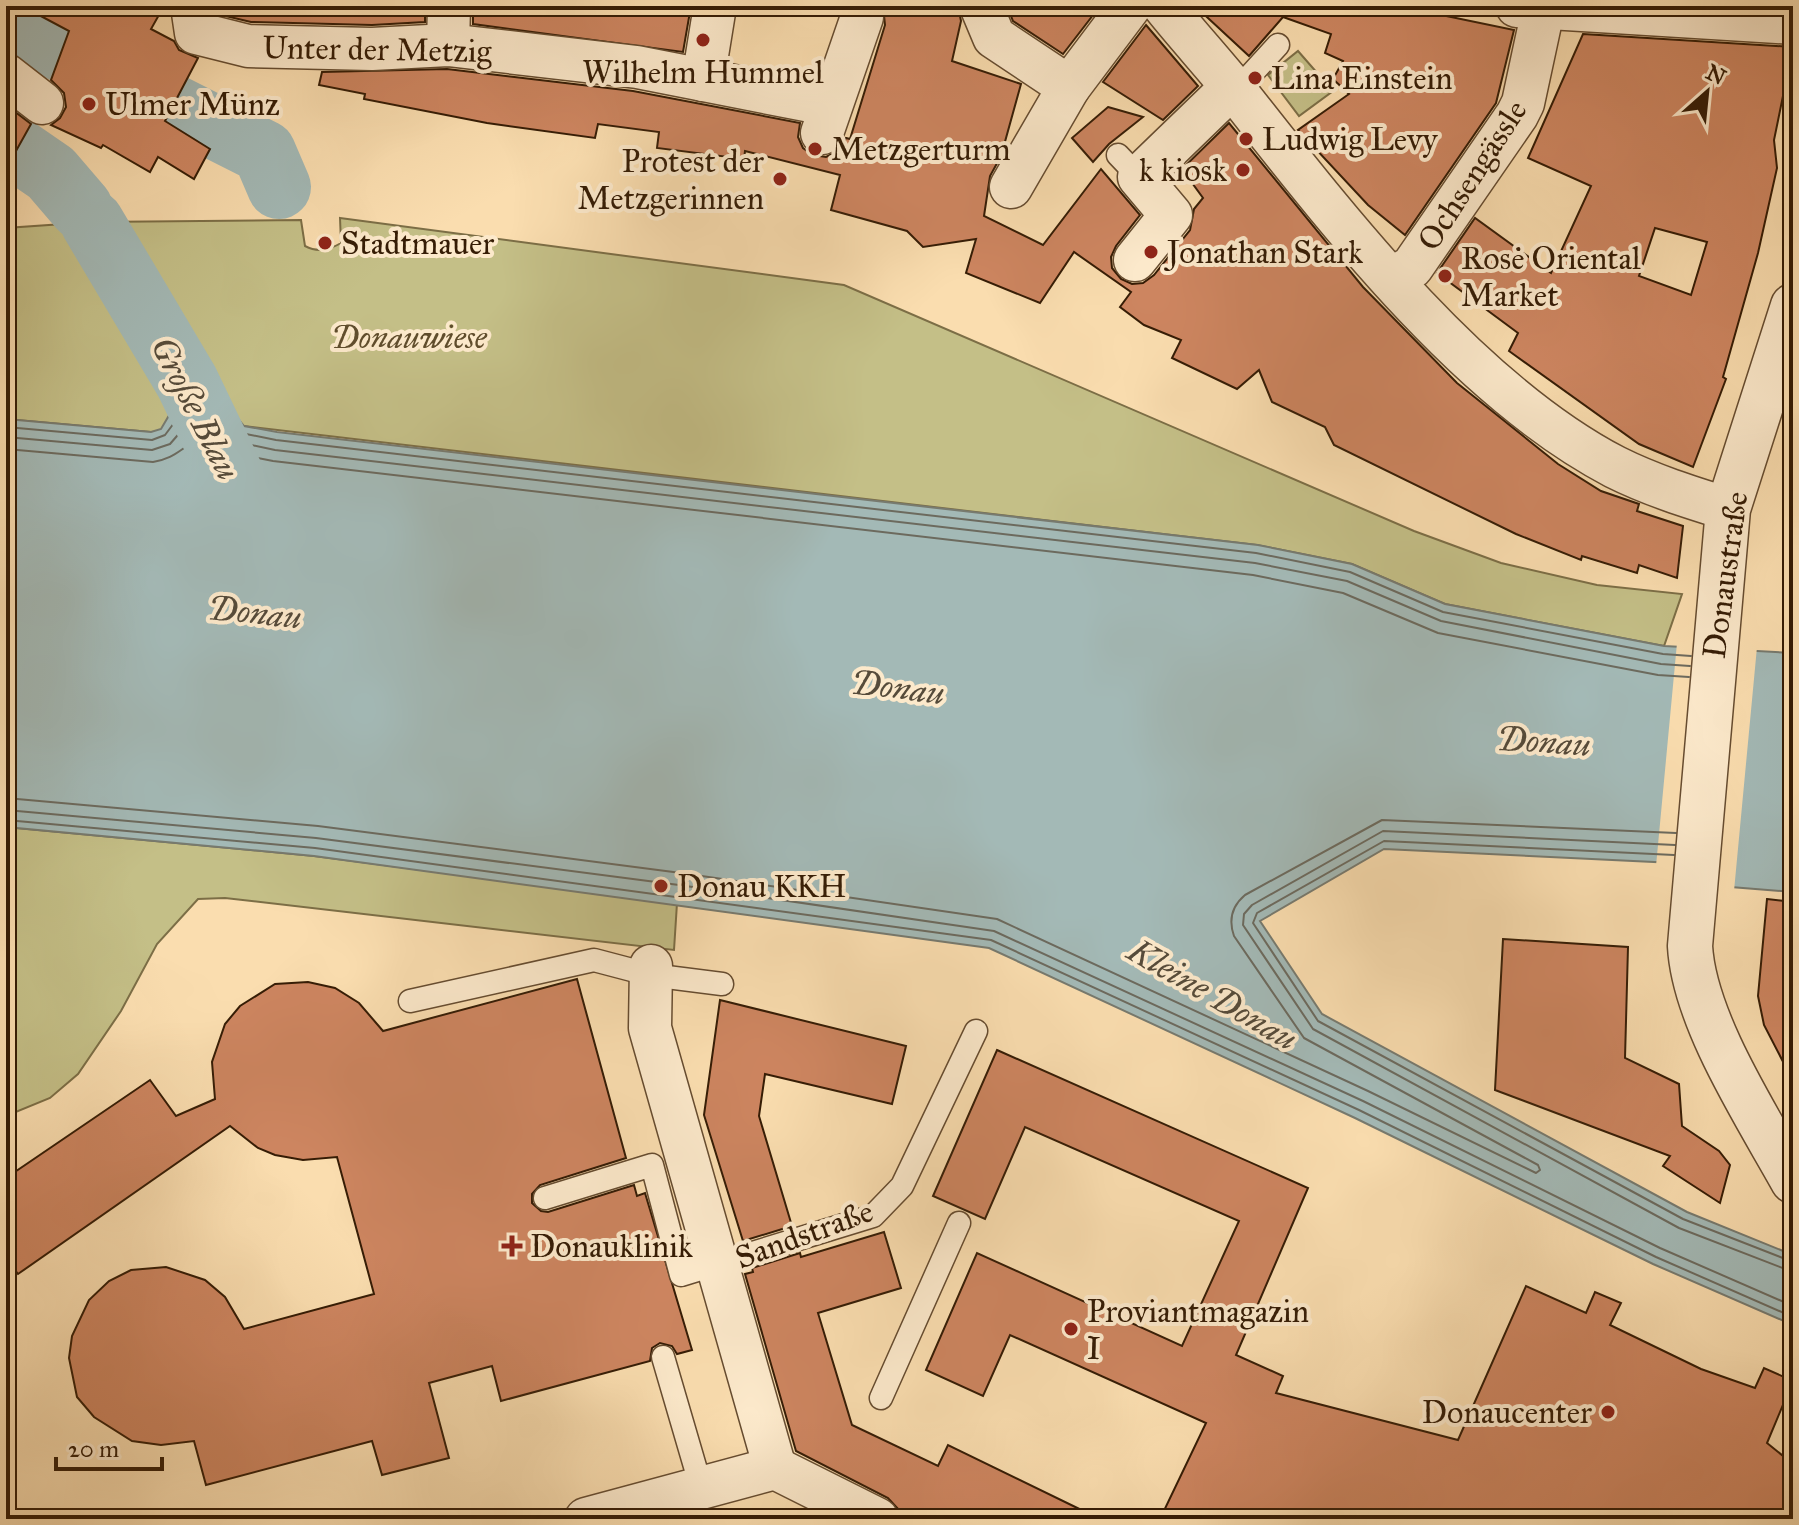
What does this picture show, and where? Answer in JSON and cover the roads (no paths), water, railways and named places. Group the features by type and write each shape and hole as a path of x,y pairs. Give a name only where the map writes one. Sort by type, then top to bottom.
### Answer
{"street":[{"path":"703,80 715,6"},
{"path":"981,6 994,37 1069,87"},
{"path":"1011,187 1069,87 1130,6"},
{"path":"1164,6 1291,163 1391,279 1434,324 1509,392 1566,436 1613,466 1659,487 1728,509"},
{"path":"1530,8 1793,23"},
{"name":"Ochsengässle","path":"1391,279 1412,267 1517,115 1523,103 1530,8"},
{"name":"Unter der Metzig","path":"194,20 248,46 372,49 448,26 703,80 826,119 862,17"},
{"path":"6,75 42,103"},
{"path":"1135,260 1171,215 1128,166 1234,89"},
{"name":"Donaustraße","path":"1793,306 1728,509 1691,962 1702,1001 1739,1083 1793,1181"},
{"name":"Sandstraße","path":"651,971 650,1028 775,1468"},
{"path":"586,1519 775,1468 877,1519"}],"lane":[{"path":"1234,89 1278,45"},
{"path":"410,1001 594,960 722,984"},
{"name":"Sandstraße","path":"719,1264 873,1216 894,1197 976,1031"},
{"path":"545,1198 652,1165 681,1275 719,1264"},
{"path":"881,1398 959,1223"},
{"path":"663,1357 701,1487"}],"water":[{"path":"228,406 244,426 277,432 1258,545 1352,564 1445,604 1664,646 1793,653 1793,892 1694,884 1695,864 1384,849 1260,921 1322,1014 1687,1212 1793,1255 1793,1325 1653,1264 1355,1118 989,948 314,856 6,827 6,419 151,432 161,429 171,412"}],"waterway":[{"path":"6,22 264,152 279,187"},
{"name":"Große Blau","path":"6,142 51,173 81,208"},
{"name":"Große Blau","path":"92,222 187,382 237,486"}],"place":[{"name":"Wilhelm Hummel","path":"703,40"},
{"name":"Lina Einstein","path":"1255,78"},
{"name":"Ulmer Münz","path":"89,104"},
{"name":"Ludwig Levy","path":"1246,139"},
{"name":"Metzgerturm","path":"815,149"},
{"name":"k kiosk","path":"1243,170"},
{"name":"Protest der Metzgerinnen","path":"780,179"},
{"name":"Stadtmauer","path":"325,243"},
{"name":"Jonathan Stark","path":"1151,252"},
{"name":"Rosė Oriental Market","path":"1445,276"},
{"name":"Donau KKH","path":"661,886"},
{"name":"Donauklinik","path":"512,1246"},
{"name":"Proviantmagazin I","path":"1071,1329"},
{"name":"Donaucenter","path":"1608,1412"}],"park label":[{"name":"Donauwiese","path":"409,337"}],"water label":[{"name":"Donau","path":"255,612"},
{"name":"Donau","path":"898,687"},
{"name":"Donau","path":"1544,741"},
{"name":"Kleine Donau","path":"1213,994"}]}
